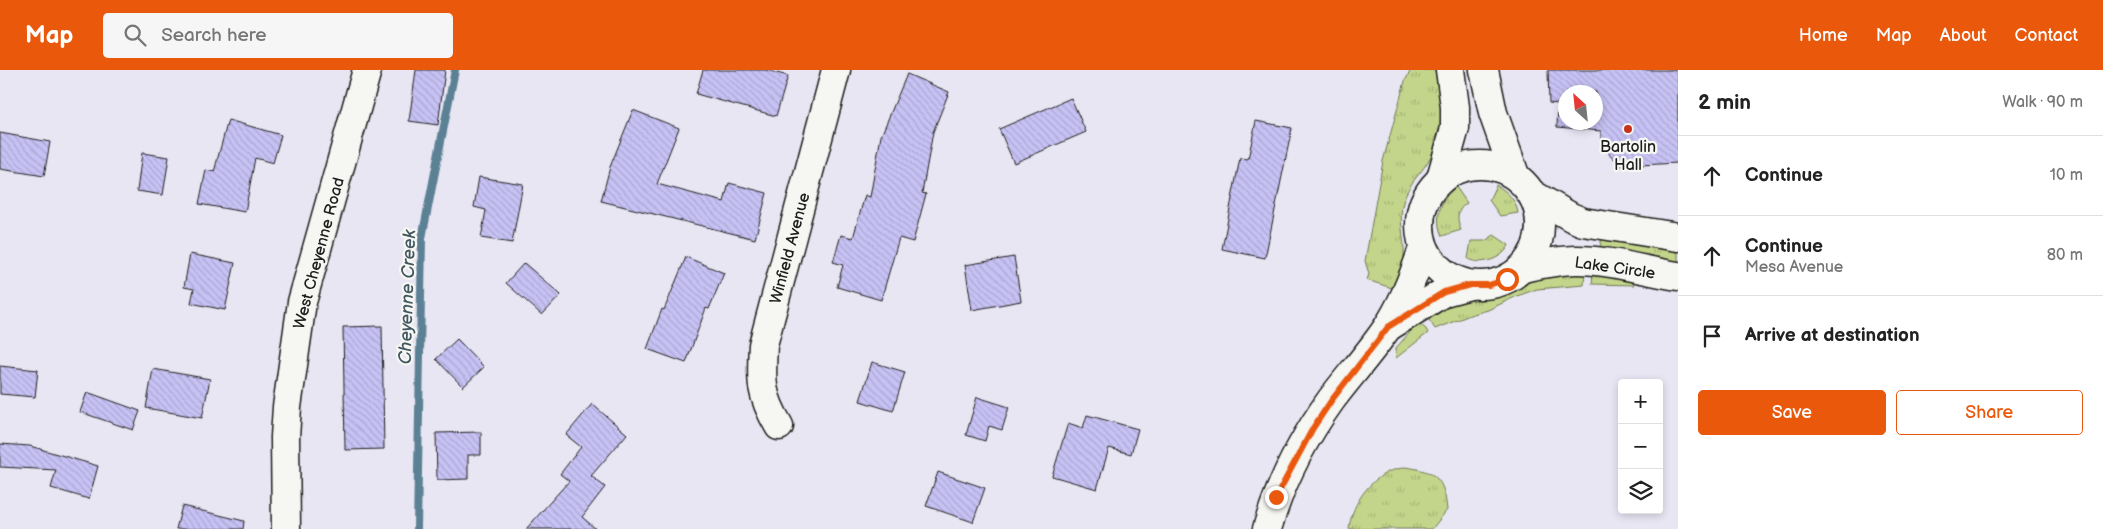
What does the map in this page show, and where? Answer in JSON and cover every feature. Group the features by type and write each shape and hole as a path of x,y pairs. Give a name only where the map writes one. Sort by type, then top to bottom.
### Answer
{"street":[{"name":"West Cheyenne Road","path":"286,529 285,437 287,407 302,302 367,70"},
{"name":"Winfield Avenue","path":"779,426 768,408 761,380 763,345 836,70"},
{"path":"1441,178 1455,128 1455,107 1450,70"},
{"path":"1388,327 1444,292 1470,285 1489,285 1507,279 1523,268 1532,255 1538,240 1540,224 1538,209 1524,185 1493,113 1484,70"},
{"path":"1470,285 1450,278 1434,266 1423,248 1419,230 1421,210 1428,192 1441,178 1458,168 1478,164 1497,167 1571,217 1583,222 1678,237"},
{"path":"1267,529 1276,497 1313,428 1331,401 1388,327 1408,290 1423,248"},
{"name":"Lake Circle","path":"1523,268 1554,261 1576,260 1593,261 1678,276"}],"green space":[{"path":"1411,70 1437,70 1441,114 1438,135 1431,156 1412,183 1403,202 1401,216 1404,256 1395,289 1367,280 1369,274 1365,261 1383,161 1405,81"},
{"path":"1496,185 1510,196 1518,213 1500,216 1489,200"},
{"path":"1456,187 1467,203 1461,208 1458,215 1461,230 1442,236 1439,222 1440,209 1446,197"},
{"path":"1603,233 1678,246 1678,264 1599,251"},
{"path":"1494,235 1509,245 1502,254 1491,260 1479,262 1468,259 1471,241 1485,241"},
{"path":"1585,271 1584,285 1537,289 1488,310 1435,329 1426,315 1435,309 1469,299 1506,293 1534,278"},
{"path":"1593,272 1629,278 1634,285 1592,284"},
{"path":"1418,323 1428,333 1396,358 1395,349"},
{"path":"1405,467 1431,474 1441,483 1447,510 1432,529 1349,529 1356,505 1372,483 1386,473"}],"building":[{"path":"416,70 445,70 438,125 409,121"},
{"path":"703,70 766,70 788,76 776,116 696,94"},
{"name":"Bartolin Hall","path":"1548,70 1678,70 1678,163 1621,166 1601,145 1601,131 1590,130 1603,130 1603,85 1558,85 1558,104 1549,103"},
{"path":"907,74 949,92 933,132 922,193 926,194 913,242 899,238 881,300 837,287 843,265 833,262 841,235 853,238 865,195 870,197 881,136"},
{"path":"1071,98 1086,132 1014,163 999,129"},
{"path":"633,110 679,128 657,184 724,202 729,183 767,193 755,239 601,201 610,167"},
{"path":"228,120 281,135 273,163 255,158 245,212 199,204 206,170 214,172"},
{"path":"1256,121 1292,128 1265,258 1222,249 1240,158 1248,159"},
{"path":"0,133 50,142 44,176 0,169"},
{"path":"142,153 169,157 163,195 137,191"},
{"path":"479,177 523,184 512,243 481,238 486,210 474,207"},
{"path":"190,254 235,263 225,310 191,303 194,289 184,287"},
{"path":"686,257 724,273 709,309 706,308 686,363 647,349 662,309 664,310"},
{"path":"1014,257 1021,301 972,310 965,265"},
{"path":"524,263 561,295 542,315 506,283"},
{"path":"382,326 384,449 345,450 343,327"},
{"path":"457,339 484,367 463,387 436,359"},
{"path":"872,362 905,372 893,411 860,401"},
{"path":"0,366 38,370 35,397 0,394"},
{"path":"153,369 210,379 202,418 146,408"},
{"path":"87,392 140,411 133,430 80,412"},
{"path":"977,397 1009,407 1002,430 989,426 985,441 966,435"},
{"path":"592,404 627,434 591,476 605,487 582,517 596,529 526,529 569,481 560,474 581,447 566,435"},
{"path":"1087,415 1138,429 1131,454 1109,448 1097,489 1052,476 1068,423 1083,428"},
{"path":"481,432 481,455 468,455 468,479 437,480 436,433"},
{"path":"0,444 30,446 98,466 89,499 51,488 56,470 0,467"},
{"path":"938,472 985,488 973,522 926,506"},
{"path":"182,506 244,521 243,529 176,529"}],"waterway":[{"name":"Cheyenne Creek","path":"417,529 422,238 455,70"}],"place":[{"name":"Bartolin Hall","path":"1628,129"}],"route":[{"path":"1276,497 1313,428 1331,401 1388,327 1414,313 1444,292 1470,285 1489,285 1507,279"}]}
